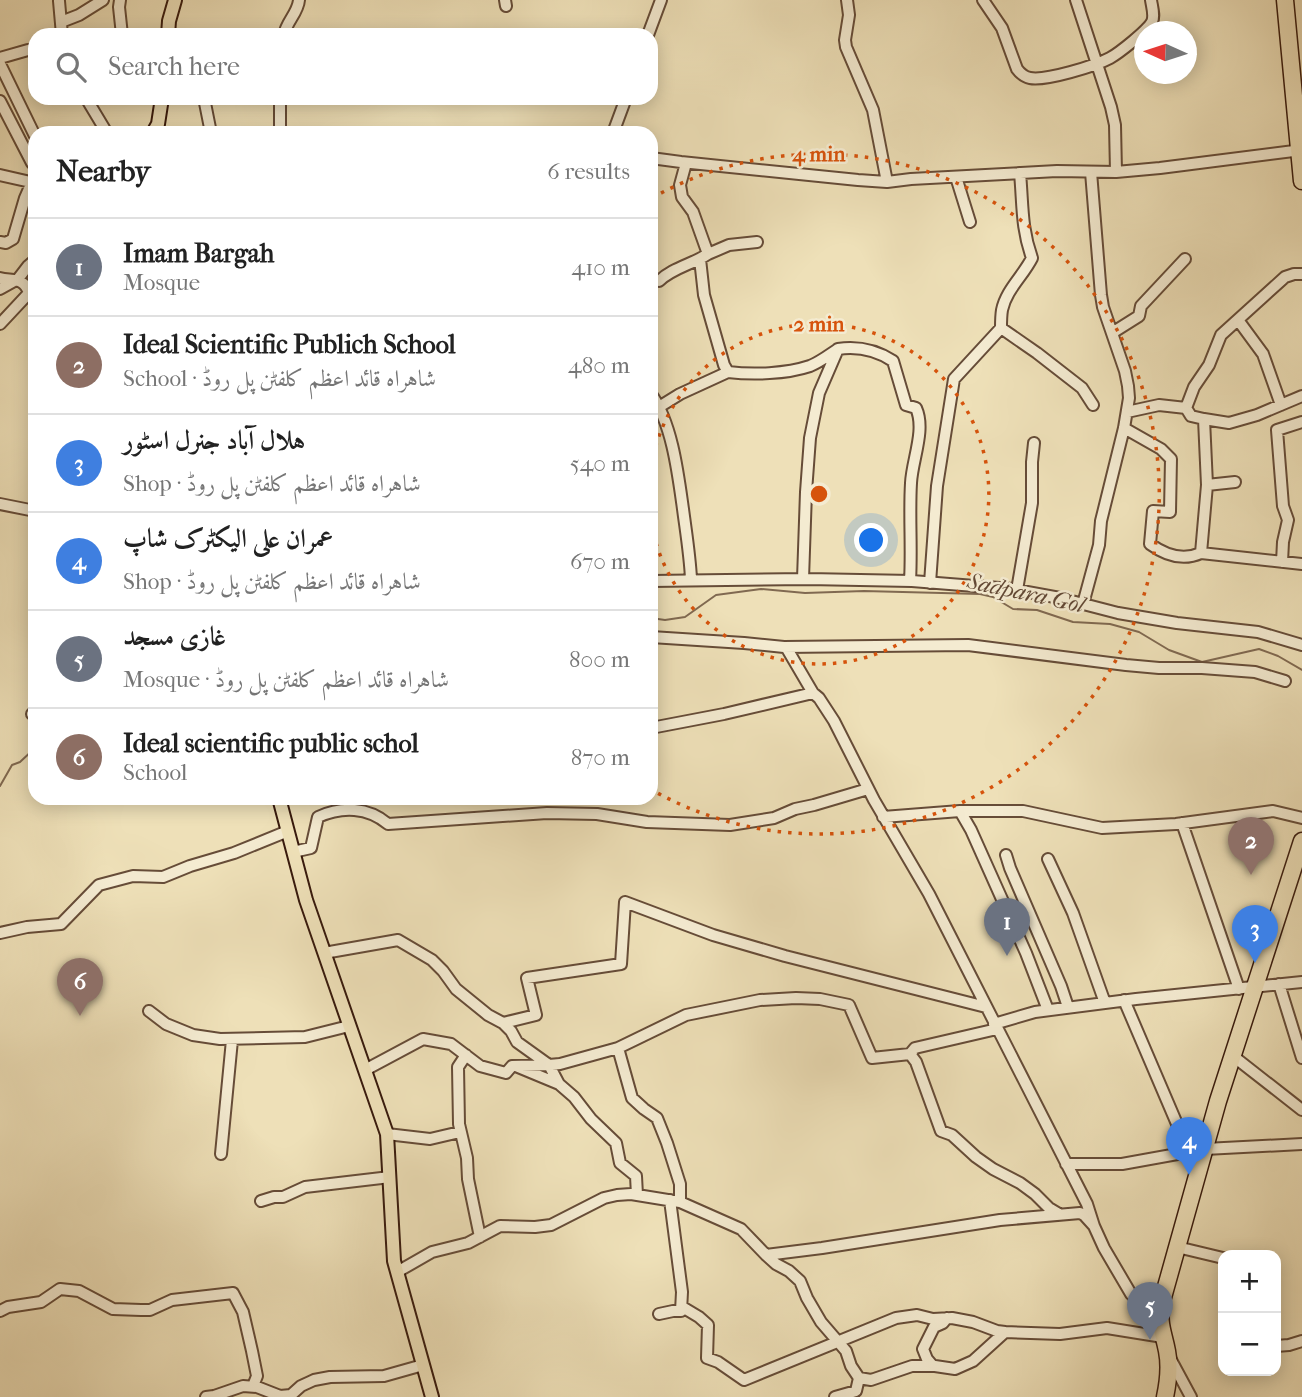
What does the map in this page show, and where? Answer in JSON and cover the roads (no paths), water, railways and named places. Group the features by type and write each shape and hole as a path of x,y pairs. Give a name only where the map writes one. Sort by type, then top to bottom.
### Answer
{"highway":[{"path":"1285,0 1302,181"},
{"path":"1165,1397 1168,1376 1162,1301 1177,1247 1197,1150 1233,1056 1247,988 1300,852"}],"main road":[{"path":"169,28 175,0"},
{"path":"157,126 161,105"},
{"path":"281,805 306,900 387,1135 394,1261 432,1397"}],"street":[{"path":"61,22 79,15 103,0"},
{"path":"120,0 121,28"},
{"path":"285,28 299,7 299,0"},
{"path":"651,28 661,0"},
{"path":"847,0 849,15 846,47 873,110 887,182"},
{"path":"983,0 997,18 1017,69 1030,78 1054,76 1097,64 1121,51 1152,22 1151,0"},
{"path":"1076,0 1111,107 1115,125 1116,172"},
{"path":"59,1 61,28"},
{"path":"0,58 28,50"},
{"path":"0,64 30,126"},
{"path":"0,101 28,156"},
{"path":"90,105 103,126"},
{"path":"205,105 210,126"},
{"path":"279,126 280,105"},
{"path":"616,126 624,105"},
{"path":"658,159 887,182 1057,171 1116,172 1160,169 1300,150"},
{"path":"686,163 680,185 682,197 693,212 704,256 704,295 728,372"},
{"path":"1083,604 1099,545 1101,521 1129,398 1128,386 1103,307 1091,172"},
{"path":"930,583 937,486 954,379 1001,328 1002,310 1007,296 1032,258 1025,239 1020,173"},
{"path":"1,177 28,182"},
{"path":"956,177 970,222"},
{"path":"0,242 6,243 13,239 28,193"},
{"path":"659,281 666,275 729,245 757,242"},
{"path":"1112,333 1139,316 1141,306 1185,259"},
{"path":"0,289 18,279 28,268"},
{"path":"1186,408 1209,365 1221,335 1285,277 1302,274"},
{"path":"0,278 18,279 28,290"},
{"path":"0,324 28,294"},
{"path":"1238,320 1263,354 1281,405"},
{"path":"1001,328 1082,387 1093,405"},
{"path":"691,579 677,464 659,407 728,372 773,372 810,365 838,349 849,347 868,349 893,361 906,405 916,408 919,415 917,453 911,480 910,581"},
{"path":"803,579 810,438 819,393 838,349"},
{"path":"1186,408 1191,416 1229,422 1258,415 1302,396"},
{"path":"1127,412 1159,405 1186,408"},
{"path":"1201,554 1207,485 1204,419"},
{"path":"1282,562 1288,520 1283,506 1277,430 1302,422"},
{"path":"1124,428 1161,449 1171,459 1170,512 1153,511 1150,544 1162,552 1179,556 1193,557 1201,554 1302,564"},
{"path":"1017,590 1032,503 1034,443"},
{"path":"1207,485 1235,482"},
{"path":"0,504 28,510"},
{"path":"658,581 910,581 1017,590 1118,613 1258,632 1302,645"},
{"path":"658,638 786,647 968,645 1126,666 1255,672 1285,681"},
{"path":"786,647 834,721 883,817 929,894 1087,1204 1104,1248 1131,1294 1164,1338 1191,1397"},
{"path":"658,726 724,714 813,692"},
{"path":"293,852 311,848 318,817 348,809 365,811 388,824 547,813 597,814 647,822 730,825 774,818 795,809 814,806 868,789"},
{"path":"883,817 960,811 1023,811 1102,828 1182,823 1273,811 1302,818"},
{"path":"960,811 1026,953 1048,1010"},
{"path":"1182,823 1247,988"},
{"path":"0,933 61,924 99,885 133,877 163,877 288,831"},
{"path":"1006,855 1068,1007"},
{"path":"1048,859 1073,913 1105,1003"},
{"path":"503,1023 536,1015 527,978 621,964 625,902 713,934 785,956 986,1007"},
{"path":"324,953 398,940 432,960 456,989 488,1015 503,1023 517,1042 550,1065 559,1084"},
{"path":"365,1070 423,1039 451,1044 480,1066 506,1073 512,1066 560,1064 618,1048 686,1015 760,1000 796,998 820,999 849,1005 872,1058 910,1054 915,1048 995,1027 1035,1012 1302,982"},
{"path":"1279,984 1302,1058"},
{"path":"1124,1000 1197,1150"},
{"path":"149,1011 166,1024 193,1035 220,1040 305,1037 349,1026"},
{"path":"221,1154 232,1040"},
{"path":"618,1048 632,1098 657,1118 680,1184 675,1201 681,1311 659,1314"},
{"path":"910,1054 916,1062 941,1131 952,1135 976,1157 1020,1183 1059,1214"},
{"path":"466,1055 458,1067 460,1132 480,1237"},
{"path":"1233,1056 1302,1110"},
{"path":"515,1066 559,1084 574,1097 591,1119 616,1143 620,1163 636,1175 637,1195"},
{"path":"387,1135 430,1139 460,1132"},
{"path":"1066,1164 1122,1164 1197,1150 1302,1144"},
{"path":"261,1201 283,1197 305,1187 390,1177"},
{"path":"397,1272 432,1252 468,1243 500,1226 551,1225 604,1198 637,1195 675,1201 741,1229 766,1255 800,1282 821,1322 846,1351 859,1378 856,1391 835,1397"},
{"path":"766,1255 1000,1220 1059,1214 1080,1213 1094,1226"},
{"path":"1177,1247 1218,1257"},
{"path":"0,1311 8,1307 41,1302 60,1289 79,1291 113,1309 141,1310 150,1310 172,1300 233,1293 243,1312 257,1376 253,1387"},
{"path":"684,1308 708,1325 707,1358 718,1362 744,1380 896,1318 917,1315 974,1322 1005,1332 1060,1334 1112,1329 1164,1338"},
{"path":"933,1366 923,1349 934,1327 947,1318"},
{"path":"859,1378 871,1380 912,1366 955,1369 973,1361 1005,1332"},
{"path":"1281,1346 1302,1341"},
{"path":"206,1397 243,1386 257,1387 280,1396 291,1395 314,1380 384,1376 423,1365"}],"waterway":[{"name":"Sadpara Gol","path":"658,619 685,617 716,595 761,589 805,593 864,591 980,594 993,597 1013,609 1037,610 1073,622 1110,624 1139,632 1169,650 1202,662 1259,649 1302,670"},
{"name":"Sadpara Gol","path":"0,786 12,765 28,755"}],"place":[{"name":"Ideal Scientific Publich School","path":"1251,875"},
{"name":"Imam Bargah","path":"1007,956"},
{"name":"ہلال آباد جنرل اسٹور","path":"1255,963"},
{"name":"Ideal scientific public schol","path":"80,1016"},
{"name":"عمران علی الیکٹرک شاپ","path":"1189,1175"},
{"name":"غازی مسجد","path":"1150,1340"}]}
